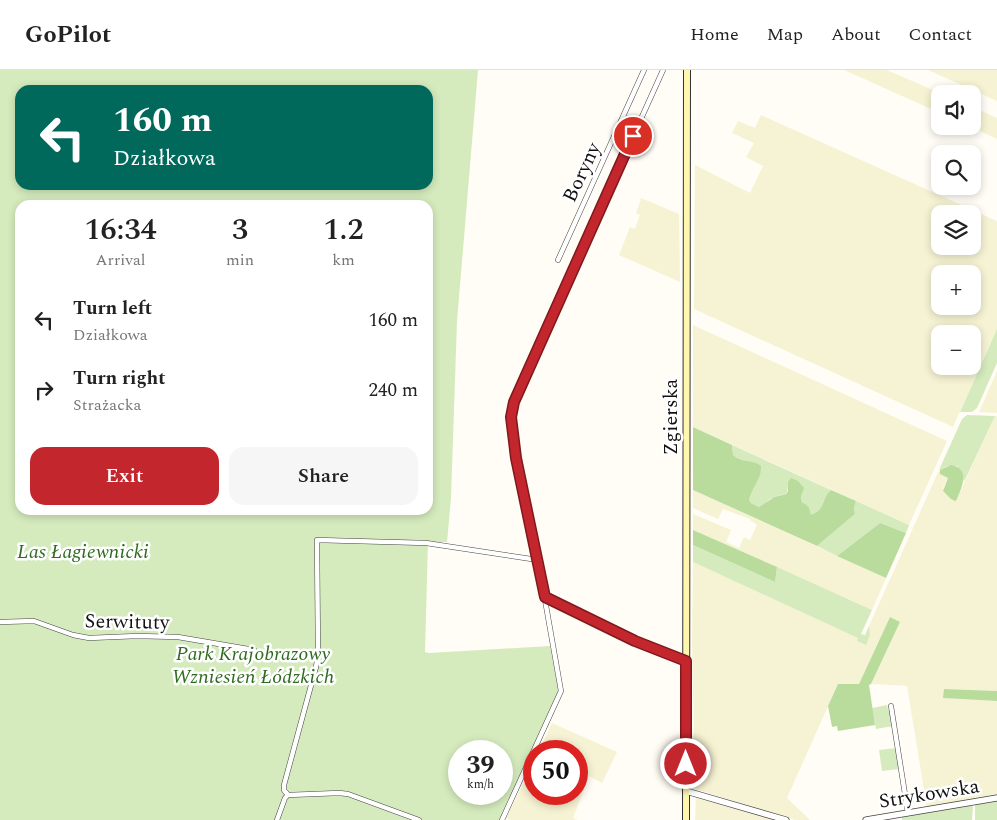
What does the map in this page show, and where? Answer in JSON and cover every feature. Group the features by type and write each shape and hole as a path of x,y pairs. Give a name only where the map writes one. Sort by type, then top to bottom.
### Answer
{"main road":[{"name":"Zgierska","path":"686,820 687,70"}],"street":[{"name":"Boryny","path":"558,260 644,70"},
{"path":"502,820 561,691 538,560 516,458 511,417 513,405 663,70"},
{"path":"288,795 284,790 284,785 318,654 318,540 426,543 538,560"},
{"path":"545,597 635,641 686,661"},
{"name":"Serwituty","path":"0,622 34,622 73,635 89,638 178,637 254,650"},
{"path":"891,706 908,813"},
{"path":"686,791 786,820"},
{"path":"288,795 348,794 419,820"},
{"path":"277,820 285,798 288,795"},
{"name":"Strykowska","path":"866,820 997,798"}],"shaded area":[{"path":"844,70 887,70 931,89 931,109"},
{"path":"928,70 997,70 997,101 981,94 981,85 961,85"},
{"path":"981,111 997,118 997,139 981,132"},
{"path":"761,115 931,191 931,195 939,195 961,205 931,205 931,255 981,255 981,214 997,221 997,329 981,365 981,325 931,325 931,375 976,375 953,427 694,309 695,165 750,193 763,166 746,157 754,143 732,133 738,121 755,128"},
{"path":"641,198 679,214 680,282 619,255 630,227 635,229 640,215 636,213"},
{"path":"693,325 947,441 909,525 693,427"},
{"path":"997,371 997,413 979,412"},
{"path":"995,416 997,416 997,691 945,689 944,698 997,701 997,795 927,808 907,686 871,684 900,622 890,617 859,684 838,684 787,798 810,820 795,820 695,789 692,642 693,562 859,638 870,635 869,626 939,470 942,475 948,478 943,488 956,501"},
{"path":"693,490 886,578 872,610 693,530 693,514 731,530 726,542 739,548 744,537 750,540 757,525 750,519 723,509 718,519 693,508"},
{"path":"552,723 617,752 602,783 589,776 588,779 588,740 544,740"},
{"path":"523,783 523,805 578,805 573,818 577,820 510,820 506,818"},
{"path":"696,796 774,820 695,820"}],"green space":[{"name":"Park Krajobrazowy Wzniesień Łódzkich","path":"0,70 478,70 457,321 451,498 447,542 428,542 425,652 550,646 559,693 537,740 523,740 523,770 513,792 513,740 448,740 448,805 507,805 500,820 0,820"},
{"path":"997,329 997,363 977,408 972,412 960,412 976,375 981,375 981,365"},
{"path":"967,415 995,416 964,482 962,471 957,466 948,466 939,470 962,419"},
{"path":"693,427 732,445 733,455 736,457 761,466 760,475 750,496 749,500 751,503 759,507 774,497 786,494 788,482 791,478 798,481 804,488 801,496 802,502 809,507 811,515 819,510 831,490 856,501 855,514 817,546 693,490"},
{"path":"732,445 831,490 819,511 811,516 809,507 803,504 801,496 788,482 786,494 772,498 759,507 751,503 749,500 750,494 761,470 736,458 733,455"},
{"path":"951,465 961,470 963,475 962,485 956,501 943,491 948,478 940,474 940,470"},
{"path":"856,501 909,525 906,533 880,523 837,556 817,546 855,514"},
{"path":"880,523 906,533 886,578 837,556"},
{"path":"693,530 777,567 775,582 693,545"},
{"path":"693,545 775,582 777,567 872,610 861,634 865,635 869,626 870,635 866,645 857,641 858,638 693,562"},
{"path":"890,617 900,622 869,685 875,725 838,731 837,726 832,727 828,706 838,684 859,684"},
{"path":"944,689 997,691 997,701 943,698"},
{"path":"887,705 888,710 890,710 893,726 876,729 872,708"},
{"path":"896,748 899,769 882,771 879,750"},
{"path":"997,800 997,820 975,820 975,804"},
{"path":"971,805 973,807 972,820 902,820 902,817"}],"route":[{"path":"633,136 514,402 511,417 522,492 545,597 635,641 686,661 686,764"}],"park label":[{"name":"Las Łagiewnicki","path":"83,551"}]}
